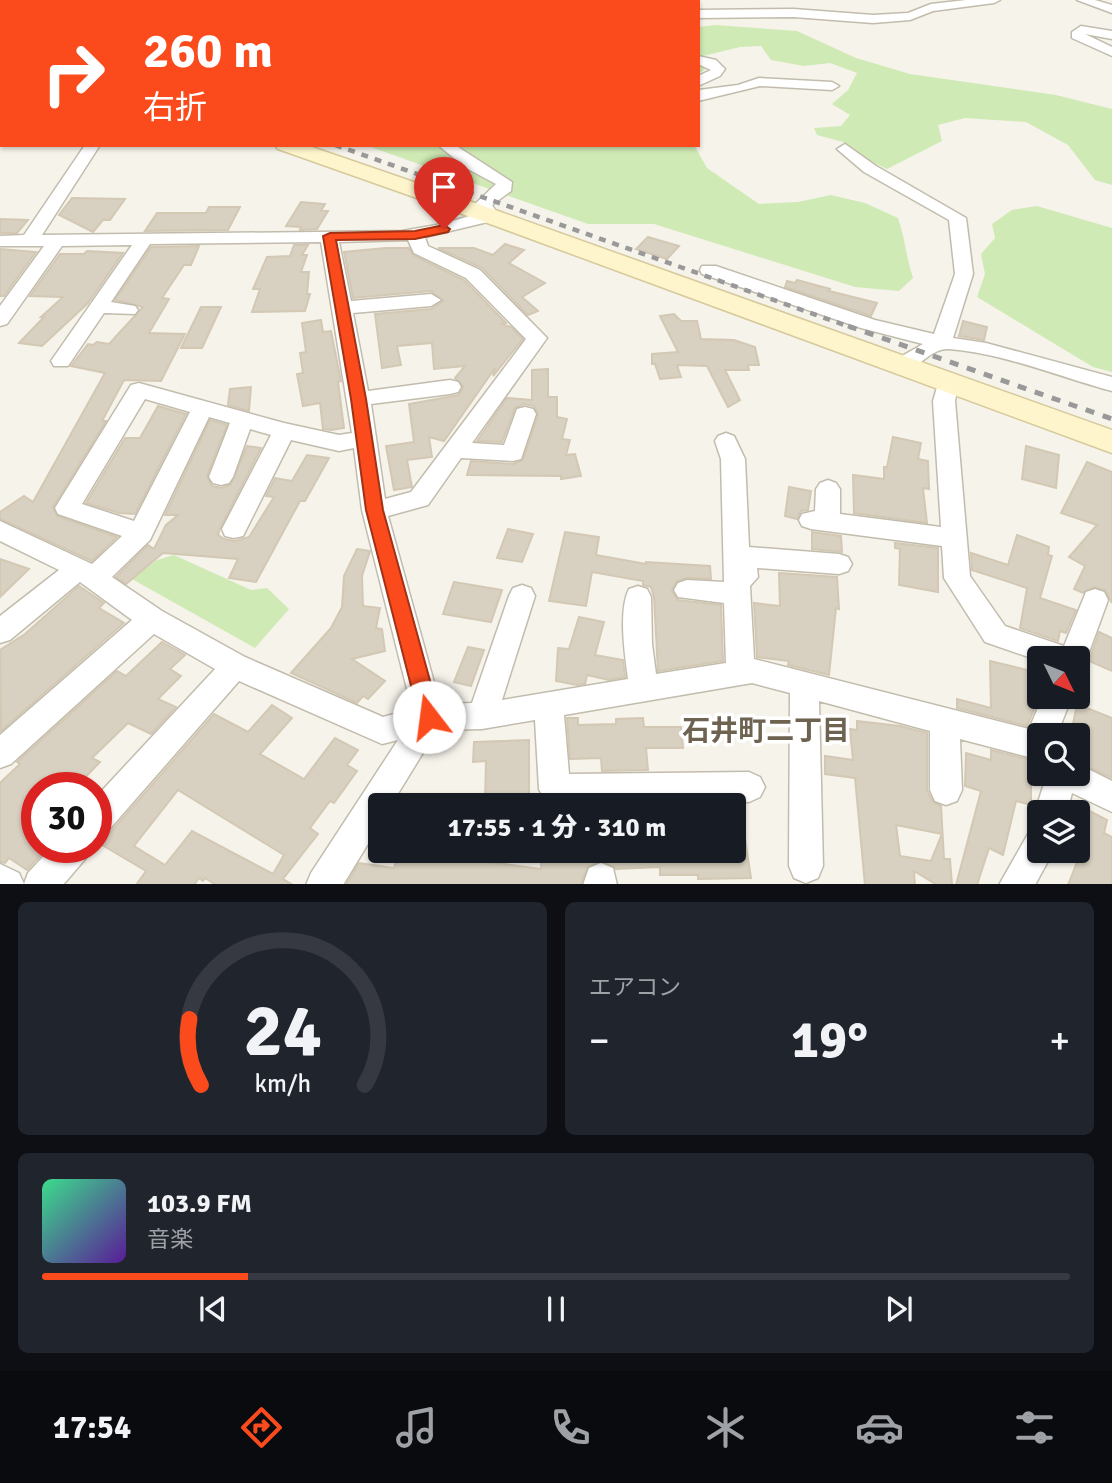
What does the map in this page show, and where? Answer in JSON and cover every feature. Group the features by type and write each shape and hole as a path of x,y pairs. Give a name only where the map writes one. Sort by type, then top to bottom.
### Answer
{"street":[{"path":"700,15 794,13 873,19 910,16 931,8 994,0"},
{"path":"1083,0 1112,9"},
{"path":"1112,35 1081,30 1076,35 1112,52"},
{"path":"700,60 711,63 718,69 700,81"},
{"path":"700,97 759,82 832,86"},
{"path":"30,240 53,210 68,179 92,147"},
{"path":"291,147 1112,442"},
{"path":"448,147 504,182 505,188 483,204 489,216"},
{"path":"845,149 870,169 957,218 964,274 941,342 902,365"},
{"path":"0,241 415,235 489,216"},
{"path":"374,510 419,499 537,338 473,274 420,249 415,235"},
{"path":"323,884 429,717 374,510 359,399 330,236"},
{"path":"0,320 57,240"},
{"path":"61,360 144,240"},
{"path":"709,270 834,313 941,342 986,349 1112,384"},
{"path":"342,309 431,300"},
{"path":"99,307 128,310"},
{"path":"948,382 944,401 957,578 995,634 1030,646"},
{"path":"359,399 450,387"},
{"path":"141,533 66,508 139,390 242,421 339,443 364,438"},
{"path":"0,632 141,533 203,408"},
{"path":"455,450 513,453 525,414"},
{"path":"221,477 242,421"},
{"path":"234,529 284,431"},
{"path":"726,441 733,459 740,673"},
{"path":"828,489 819,521 953,537"},
{"path":"0,530 87,573 152,619 235,666 383,731 429,717 482,716 752,671 1027,738"},
{"path":"687,590 738,590 746,586 744,557 839,564"},
{"path":"482,716 522,596"},
{"path":"638,597 644,689"},
{"path":"1078,646 1095,600"},
{"path":"0,754 152,619"},
{"path":"112,803 235,666"},
{"path":"804,684 806,866"},
{"path":"550,706 555,789 749,786"},
{"path":"945,720 946,790"},
{"path":"1090,786 1112,797"},
{"path":"40,884 59,863"},
{"path":"1016,884 1029,863"},
{"path":"0,881 6,884"}],"green space":[{"path":"715,25 797,31 856,58 910,74 1056,95 1112,109 1112,185 1095,180 1068,145 1026,122 965,118 938,125 942,141 887,169 864,158 843,142 817,135 814,128 841,126 850,115 832,104 848,90 857,73 830,63 804,66 771,60 761,46 740,47 700,57 700,27"},
{"path":"700,59 706,68 700,72"},
{"path":"371,147 695,147 707,168 759,204 798,202 831,195 865,203 898,218 913,278 899,291 855,287 654,224 588,224"},
{"path":"1037,206 1112,228 1112,372 1093,367 977,297 985,274 981,254 995,238 992,224 1012,210"},
{"path":"174,555 251,590 267,588 289,609 255,648 132,579 157,560"}],"building":[{"path":"72,198 125,199 110,220 103,220 93,232 59,215"},
{"path":"301,202 325,204 321,211 328,211 317,229 300,230 301,227 286,226"},
{"path":"209,207 240,207 228,230 145,231 157,213 206,213"},
{"path":"0,219 28,220 17,233 0,233"},
{"path":"648,237 679,246 667,259 636,249"},
{"path":"505,244 524,250 509,263 545,283 522,297 538,311 528,315 482,268 438,248 474,248 493,255"},
{"path":"294,245 308,245 302,255 307,255 301,272 309,272 307,294 310,294 305,311 252,312 260,289 253,289 267,257 290,256"},
{"path":"199,246 191,265 184,265 162,298 169,299 149,333 185,334 161,381 124,380 102,421 106,421 53,507 57,516 117,537 92,561 0,519 0,512 24,496 33,502 105,373 71,366 88,344 109,344 143,307 115,300 151,247"},
{"path":"409,248 413,255 464,280 506,323 501,324 511,327 523,339 493,376 495,368 444,441 429,437 432,457 407,460 412,487 394,490 386,446 414,442 409,404 459,395 463,386 455,378 465,366 434,369 432,343 397,346 401,365 382,368 375,314 431,309 443,301 431,291 353,298 344,252"},
{"path":"0,249 36,252 4,296 0,296"},
{"path":"87,251 123,253 88,303 42,346 19,343 63,297 30,296 60,254 84,254"},
{"path":"797,280 877,303 871,316 785,287 787,281 795,283"},
{"path":"201,307 221,307 202,348 181,348"},
{"path":"674,314 681,321 697,321 701,339 734,340 755,347 759,365 748,365 749,370 725,370 740,400 728,407 707,366 677,365 681,377 660,379 655,364 652,364 652,354 678,352 660,316"},
{"path":"321,320 323,332 331,331 341,381 338,382 344,428 331,430 323,429 320,403 303,406 297,374 303,373 300,353 306,352 302,323"},
{"path":"963,321 987,327 984,340 959,336"},
{"path":"548,369 548,397 557,397 557,417 567,419 562,439 570,440 566,455 575,454 581,476 561,479 561,476 467,475 471,461 513,464 523,460 538,415 534,406 524,404 515,408 502,442 477,441 507,398 532,400 532,370"},
{"path":"251,387 249,411 228,405 230,389"},
{"path":"158,406 186,414 135,514 119,513 86,503 125,438 140,438"},
{"path":"210,420 227,425 207,476 212,486 222,488 231,484 247,446 261,448 220,528 218,535 224,539 235,541 249,537 274,497 266,496 275,478 292,481 307,455 329,458 305,501 300,501 256,582 229,578 238,559 163,553 126,584 116,577 148,545 154,549 166,525 178,515 165,515"},
{"path":"893,437 921,443 918,459 928,461 929,489 923,488 927,523 854,513 853,475 884,479 884,467 887,467"},
{"path":"1026,446 1059,455 1056,488 1022,479"},
{"path":"1087,462 1112,472 1112,603 1105,590 1094,587 1083,593 1074,589 1085,566 1069,557 1097,525 1061,513"},
{"path":"789,487 811,491 808,510 801,511 797,519 785,516"},
{"path":"508,529 533,534 522,562 497,558"},
{"path":"565,532 599,537 596,555 646,564 710,566 711,579 686,578 676,582 672,591 678,600 721,605 723,661 658,671 654,597 651,587 643,585 643,581 592,572 586,606 549,601"},
{"path":"812,532 841,536 842,552 812,549"},
{"path":"1017,535 1049,547 1048,555 1052,556 1040,598 1076,610 1066,633 1060,631 1058,641 1020,628 1027,588 972,570 971,553 1008,565"},
{"path":"895,543 938,548 938,592 899,585 900,549 895,548"},
{"path":"357,549 370,551 362,576 363,606 380,608 376,628 382,629 385,651 352,659 385,681 368,699 363,696 357,703 291,673 331,628 342,607 344,576"},
{"path":"0,559 29,569 0,597"},
{"path":"779,573 837,577 839,609 836,608 829,675 788,665 789,661 757,657 754,603 780,606"},
{"path":"454,582 502,590 491,622 443,614"},
{"path":"79,586 104,603 99,608 124,623 1,731 0,650 25,634"},
{"path":"579,617 604,622 595,655 623,660 625,677 609,680 587,675 585,684 577,685 556,681 558,648 569,649"},
{"path":"1099,632 1112,638 1112,671 1090,661"},
{"path":"162,642 185,655 170,669 181,676 158,699 176,707 151,734 128,723 92,758 100,762 90,772 21,772 21,863 33,863 27,870 9,858 5,863 0,862 0,783 20,764 17,762 117,671 126,676"},
{"path":"468,647 484,650 471,686 454,682"},
{"path":"990,661 1027,670 1027,709 1034,709 1027,726 957,708 957,699 991,708"},
{"path":"272,705 292,718 260,754 304,779 335,738 358,750 347,765 357,771 334,803 330,801 310,828 318,834 283,879 291,884 214,884 205,878 203,881 199,878 195,884 137,884 146,871 112,851 112,831 214,714 248,732","holes":["178,790 284,855 273,874 192,831 165,865 134,846"]},
{"path":"1076,709 1090,709 1112,718 1112,778 1090,768 1090,723 1073,723"},
{"path":"567,718 578,718 578,725 616,724 616,719 643,718 644,727 681,727 683,748 646,748 648,770 602,771 601,758 570,759"},
{"path":"857,721 900,726 927,733 927,790 933,802 941,806 944,859 950,859 952,884 935,884 914,871 915,884 865,884 855,778 825,774 825,756 853,760 850,729 857,730","holes":["896,825 942,834 931,861 900,856"]},
{"path":"529,740 529,793 485,793 486,761 473,762 474,742"},
{"path":"991,750 1027,759 1027,786 1031,786 1031,800 1027,800 1027,804 1016,801 1003,855 989,848 977,884 956,884 981,791 965,786 966,753 991,760"},
{"path":"1090,811 1107,820 1104,833 1112,837 1112,884 1068,884 1077,863 1090,863"},
{"path":"746,845 751,878 698,879 698,875 660,875 660,867 616,869 604,863 746,863"},
{"path":"359,863 394,868 395,863 496,863 541,869 541,863 596,863 587,867 581,884 347,884"}],"railway":[{"path":"341,147 853,328"},
{"path":"848,326 1112,419"}],"district":[{"name":"石井町二丁目","path":"766,731"}],"route":[{"path":"429,717 374,510 359,399 330,236 415,235 444,229"}]}
